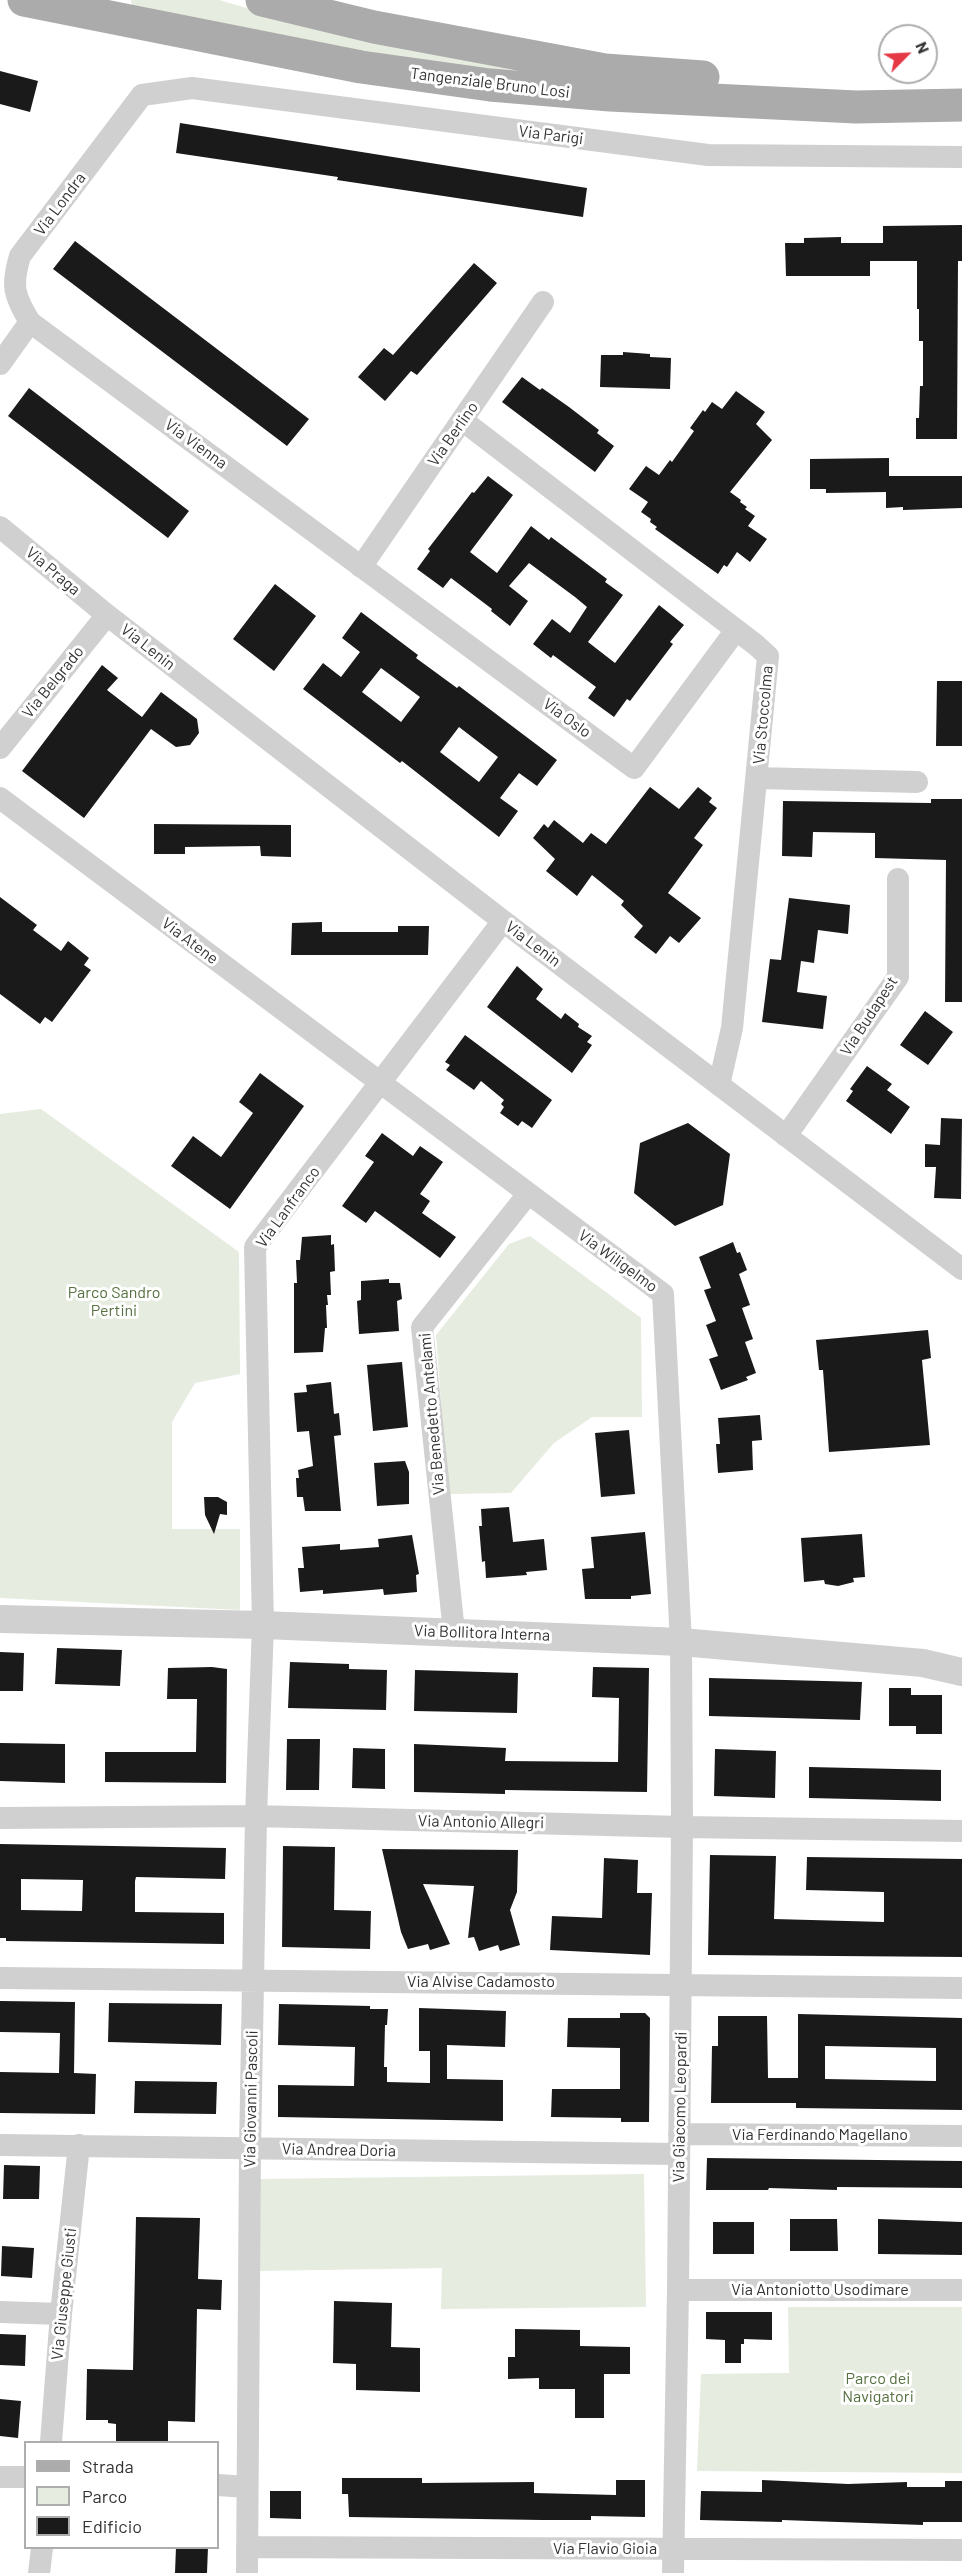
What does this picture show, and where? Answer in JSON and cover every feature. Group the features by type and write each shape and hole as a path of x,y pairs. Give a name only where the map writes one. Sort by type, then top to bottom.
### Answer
{"main road":[{"name":"Tangenziale Bruno Losi","path":"24,0 361,67 490,85 610,95 856,107 962,105"},
{"name":"Tangenziale Bruno Losi","path":"262,0 374,27 605,70 850,88 962,86"}],"street":[{"name":"Via Parigi","path":"142,95 192,88 708,155 962,157"},
{"name":"Via Londra","path":"30,322 16,299 14,277 20,256 142,95"},
{"name":"Via Berlino","path":"362,567 543,302"},
{"path":"0,364 30,322"},
{"name":"Via Vienna","path":"30,322 362,567"},
{"name":"Via Stoccolma","path":"462,420 768,656 732,1028 719,1085"},
{"name":"Via Praga","path":"0,527 106,615"},
{"name":"Via Oslo","path":"362,567 634,768 736,630"},
{"name":"Via Belgrado","path":"0,748 106,615"},
{"name":"Via Lenin","path":"106,615 503,921 962,1269"},
{"path":"757,778 917,782"},
{"name":"Via Atene","path":"0,798 380,1084"},
{"name":"Via Budapest","path":"786,1136 898,977 898,879"},
{"name":"Via Lanfranco","path":"263,1625 255,1247 503,921"},
{"name":"Via Wiligelmo","path":"380,1084 663,1294 681,1642"},
{"name":"Via Benedetto Antelami","path":"454,1632 422,1327 528,1194"},
{"name":"Via Bollitora Interna","path":"0,1619 263,1625 681,1642 923,1663 962,1672"},
{"name":"Via Giovanni Pascoli","path":"246,2573 250,2149 256,1816 263,1625"},
{"name":"Via Giacomo Leopardi","path":"673,2573 682,1984 681,1642"},
{"name":"Via Antonio Allegri","path":"0,1818 256,1816 682,1827 962,1831"},
{"name":"Via Alvise Cadamosto","path":"0,1978 962,1988"},
{"name":"Via Ferdinando Magellano","path":"679,2144 962,2136"},
{"name":"Via Andrea Doria","path":"0,2145 250,2149 679,2144"},
{"name":"Via Giuseppe Giusti","path":"51,2441 61,2314 79,2145"},
{"name":"Via Antoniotto Usodimare","path":"678,2290 962,2290"},
{"path":"0,2312 61,2314"},
{"path":"0,2477 24,2477"},
{"path":"219,2485 247,2487"},
{"name":"Via Flavio Gioia","path":"247,2547 962,2550"},
{"path":"39,2573 42,2549"}],"green space":[{"path":"131,0 219,0 352,38 561,75 425,70 133,12"},
{"name":"Parco Sandro Pertini","path":"41,1109 239,1252 240,1374 195,1383 172,1422 172,1529 240,1529 240,1610 0,1598 0,1114"},
{"path":"530,1236 641,1318 642,1417 592,1417 554,1443 511,1493 448,1494 436,1335 509,1244"},
{"path":"644,2174 646,2307 441,2309 442,2268 258,2271 257,2179"},
{"name":"Parco dei Navigatori","path":"788,2307 962,2307 962,2473 697,2471 701,2374 789,2373"}],"building":[{"path":"0,71 38,81 30,112 0,104"},
{"path":"180,123 587,188 583,217 176,153"},
{"path":"962,225 962,261 958,261 957,439 916,439 920,386 923,386 923,341 919,341 919,309 917,309 917,261 870,261 870,276 786,276 785,243 804,243 804,238 841,237 841,243 883,243 883,226"},
{"path":"75,241 309,419 287,446 53,269"},
{"path":"474,263 497,283 417,375 411,371 385,401 358,377 384,348 393,355"},
{"path":"623,352 671,358 670,389 600,387 601,355 623,355"},
{"path":"522,377 569,407 599,430 597,433 614,446 595,472 502,402"},
{"path":"29,388 189,511 168,538 8,416"},
{"path":"736,391 765,412 756,424 772,440 730,492 741,500 740,502 747,507 745,509 755,516 748,526 767,539 750,562 737,552 727,567 724,565 718,574 655,529 657,527 650,522 651,519 641,512 648,502 629,489 646,466 659,475 670,460 672,462 694,431 690,428 703,410 705,412 712,402 722,409"},
{"path":"889,458 889,476 962,476 962,508 903,510 903,507 886,508 886,492 826,493 826,489 810,489 810,459"},
{"path":"488,476 513,495 470,552 497,573 531,526 549,540 551,537 607,579 605,582 623,595 588,642 615,663 659,605 684,625 670,642 673,644 630,701 627,699 614,717 588,698 596,687 553,655 551,658 533,644 552,619 570,633 587,607 575,597 529,563 509,586 528,601 510,626 491,611 492,609 451,578 443,588 417,569 430,551 428,549 472,492 474,493"},
{"path":"275,584 316,616 274,671 233,639"},
{"path":"361,612 418,655 416,658 457,688 459,686 557,760 537,786 519,773 500,798 518,811 499,837 402,761 400,763 303,689 323,663 341,677 360,652 342,638","holes":["381,668 420,697 401,722 362,692","459,727 498,757 479,782 440,752"]},
{"path":"102,665 118,678 107,690 142,717 161,692 197,719 199,733 190,745 176,747 151,729 84,818 22,771"},
{"path":"937,681 962,681 962,746 936,746"},
{"path":"650,787 679,809 698,787 712,798 709,802 717,808 694,838 703,845 668,893 701,918 679,943 670,936 656,954 634,937 643,926 621,905 624,901 592,875 577,896 546,871 555,859 533,838 544,824 548,828 554,820 583,843 591,833 606,844"},
{"path":"931,799 962,799 962,1002 945,1002 946,860 875,858 875,833 813,832 812,857 782,856 783,801 931,803"},
{"path":"154,824 291,825 291,857 261,856 260,846 185,847 185,854 154,854"},
{"path":"0,897 37,925 33,930 61,951 68,941 89,958 84,965 91,970 52,1022 45,1017 40,1024 0,994"},
{"path":"789,898 850,905 848,934 818,930 814,963 801,961 797,992 827,996 823,1029 762,1022 770,959 781,960"},
{"path":"322,922 322,932 398,932 398,926 429,926 428,955 291,955 292,923"},
{"path":"517,966 543,989 536,999 561,1019 565,1013 579,1024 578,1027 592,1036 587,1042 592,1045 572,1073 487,1007"},
{"path":"925,1011 953,1032 928,1065 900,1045"},
{"path":"465,1035 552,1100 532,1128 522,1121 518,1126 500,1113 504,1107 501,1104 504,1100 481,1081 474,1090 446,1070 450,1065 445,1062"},
{"path":"867,1066 892,1084 887,1090 910,1107 891,1134 846,1101 853,1091 850,1089"},
{"path":"260,1073 304,1106 230,1209 171,1166 193,1136 221,1157 253,1113 239,1102"},
{"path":"941,1118 962,1119 961,1199 934,1198 936,1167 925,1167 925,1144 940,1145"},
{"path":"688,1123 730,1154 723,1205 675,1226 634,1193 640,1143"},
{"path":"382,1133 413,1156 420,1146 443,1162 420,1194 430,1201 422,1213 456,1237 440,1258 375,1211 366,1223 342,1206 374,1162 365,1156"},
{"path":"331,1235 331,1245 334,1244 335,1271 330,1272 331,1295 327,1295 327,1328 325,1328 323,1352 294,1353 294,1283 297,1283 296,1260 300,1260 302,1237"},
{"path":"733,1242 747,1270 739,1274 750,1305 742,1308 753,1339 745,1342 756,1373 746,1377 748,1380 721,1390 709,1359 718,1356 706,1325 716,1321 704,1290 711,1288 699,1257"},
{"path":"389,1279 389,1283 400,1283 402,1299 397,1301 399,1331 359,1334 357,1301 361,1300 361,1281"},
{"path":"928,1330 931,1358 922,1360 930,1445 829,1452 823,1370 819,1370 816,1340"},
{"path":"402,1362 408,1427 373,1431 367,1365"},
{"path":"331,1382 334,1414 339,1413 341,1435 334,1436 341,1511 305,1511 303,1497 297,1497 296,1478 299,1478 298,1470 313,1466 309,1431 297,1432 294,1393 307,1392 306,1385"},
{"path":"760,1415 762,1440 752,1441 753,1470 718,1473 716,1444 720,1444 718,1418"},
{"path":"629,1430 635,1494 601,1497 595,1433"},
{"path":"405,1461 409,1472 409,1504 377,1506 374,1463"},
{"path":"204,1497 218,1497 227,1502 227,1515 220,1514 214,1534 205,1515"},
{"path":"509,1507 513,1542 544,1539 547,1570 526,1572 527,1575 486,1578 485,1561 482,1562 479,1526 482,1526 481,1509"},
{"path":"645,1532 651,1594 631,1596 631,1599 585,1599 582,1569 594,1568 591,1537"},
{"path":"862,1534 865,1577 853,1578 854,1582 838,1586 825,1584 824,1580 804,1582 801,1538"},
{"path":"412,1535 419,1574 416,1575 417,1592 384,1595 383,1589 323,1594 323,1590 300,1592 298,1568 304,1568 302,1547 340,1544 340,1550 379,1547 378,1539"},
{"path":"57,1648 122,1650 120,1686 55,1684"},
{"path":"0,1652 24,1653 23,1691 0,1691"},
{"path":"290,1662 349,1664 349,1669 387,1670 386,1710 288,1708"},
{"path":"593,1667 649,1668 647,1792 505,1790 505,1794 414,1792 414,1744 506,1748 505,1761 618,1762 619,1698 592,1697"},
{"path":"168,1668 227,1669 226,1783 105,1782 105,1752 196,1752 197,1699 167,1699"},
{"path":"415,1670 518,1673 517,1713 414,1711"},
{"path":"709,1678 862,1682 860,1720 709,1716"},
{"path":"889,1688 911,1688 911,1695 942,1695 942,1734 916,1734 916,1726 889,1726"},
{"path":"287,1739 320,1739 319,1790 286,1790"},
{"path":"0,1743 65,1744 65,1783 0,1781"},
{"path":"353,1748 385,1749 385,1789 352,1788"},
{"path":"715,1749 776,1751 775,1798 714,1796"},
{"path":"809,1767 941,1770 941,1801 809,1798"},
{"path":"0,1844 226,1848 225,1879 136,1877 135,1881 135,1912 224,1913 224,1944 6,1941 6,1938 0,1938","holes":["21,1879 83,1880 82,1911 21,1910"]},
{"path":"283,1846 335,1847 334,1910 371,1911 370,1949 282,1947"},
{"path":"382,1849 518,1850 517,1892 510,1910 520,1945 500,1951 498,1945 479,1951 474,1937 468,1938 474,1886 423,1884 450,1944 430,1950 428,1944 408,1949 401,1932"},
{"path":"710,1855 776,1856 774,1919 884,1922 884,1892 806,1890 807,1857 962,1859 962,1957 708,1955"},
{"path":"604,1858 638,1860 637,1893 652,1893 650,1955 550,1950 552,1916 602,1918"},
{"path":"0,2001 75,2002 74,2073 96,2074 95,2114 0,2113 0,2072 59,2073 60,2033 0,2032"},
{"path":"109,2003 222,2004 221,2045 108,2042"},
{"path":"279,2004 370,2006 370,2009 388,2009 387,2025 385,2025 384,2067 387,2067 387,2082 430,2083 430,2051 419,2051 419,2008 506,2011 505,2047 447,2045 447,2079 503,2080 503,2121 278,2117 278,2085 354,2086 355,2047 278,2045"},
{"path":"620,2013 645,2013 650,2018 649,2122 621,2122 621,2118 551,2117 552,2089 620,2089 620,2048 567,2047 568,2018 620,2018"},
{"path":"798,2014 962,2018 962,2110 796,2108 796,2103 711,2103 712,2046 718,2046 718,2016 767,2016 768,2078 798,2078","holes":["825,2046 936,2048 936,2081 825,2079"]},
{"path":"135,2081 217,2082 216,2114 134,2113"},
{"path":"707,2158 962,2161 962,2188 837,2187 837,2190 769,2188 768,2190 706,2190"},
{"path":"4,2165 40,2166 39,2199 3,2199"},
{"path":"136,2217 200,2218 198,2279 222,2280 221,2310 197,2309 195,2422 168,2421 168,2441 116,2441 116,2424 108,2423 108,2420 86,2420 87,2369 133,2370"},
{"path":"790,2219 837,2219 838,2251 790,2251"},
{"path":"878,2219 962,2222 962,2255 878,2254"},
{"path":"713,2222 754,2222 754,2254 713,2254"},
{"path":"2,2246 34,2248 32,2278 1,2276"},
{"path":"334,2301 392,2303 391,2347 420,2348 420,2392 356,2390 356,2364 333,2363"},
{"path":"706,2312 772,2312 772,2340 744,2339 744,2344 741,2344 741,2363 725,2363 725,2340 706,2339"},
{"path":"515,2329 580,2330 580,2346 630,2347 630,2374 604,2374 604,2418 575,2418 575,2389 539,2389 539,2378 508,2379 508,2357 515,2357"},
{"path":"0,2334 26,2335 25,2366 0,2365"},
{"path":"0,2399 21,2401 18,2438 0,2436"},
{"path":"342,2478 422,2478 422,2483 534,2482 534,2493 616,2495 616,2480 645,2480 645,2517 591,2516 591,2520 542,2520 349,2517 348,2494 342,2494"},
{"path":"762,2480 848,2484 907,2482 907,2487 945,2487 945,2481 962,2481 962,2522 923,2522 923,2525 782,2520 782,2522 700,2520 701,2491 762,2492"},
{"path":"270,2491 301,2491 301,2519 270,2518"},
{"path":"176,2549 208,2549 207,2573 175,2573"}]}
